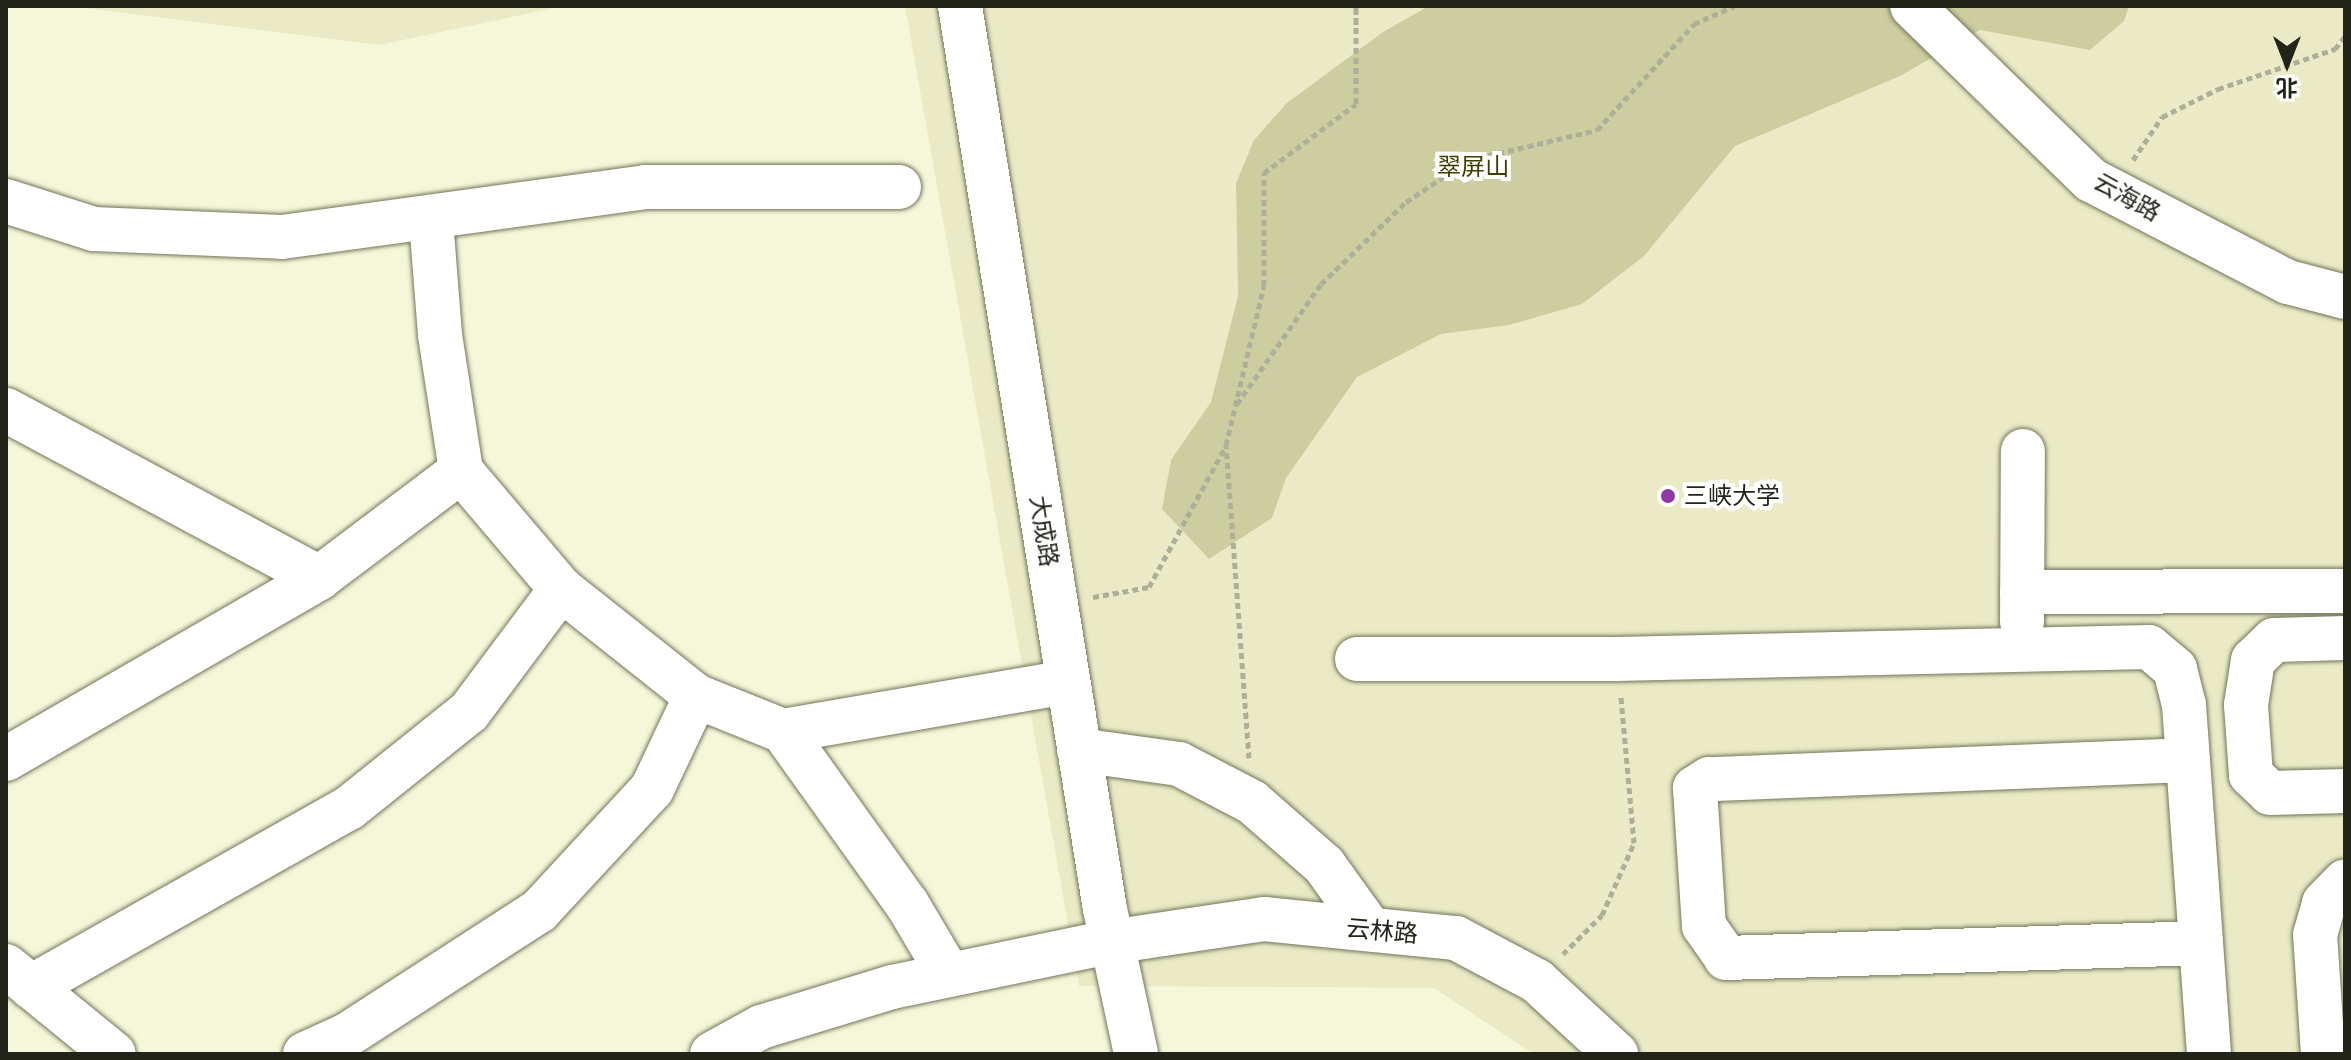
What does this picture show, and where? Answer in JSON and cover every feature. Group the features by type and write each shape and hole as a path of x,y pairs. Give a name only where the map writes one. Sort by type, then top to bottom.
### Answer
{"street":[{"name":"大成路","path":"960,6 1110,942 1136,1054"},
{"name":"云海路","path":"1912,6 2091,180 2288,282 2345,297"},
{"path":"6,201 94,229 282,237 431,220 645,187 899,187"},
{"path":"431,220 440,335 461,471 561,589 696,696 783,731 1068,682"},
{"path":"6,410 319,578"},
{"path":"2022,648 2023,451"},
{"path":"6,759 319,578 461,471"},
{"path":"114,1054 18,976 349,808 469,712 561,589"},
{"path":"2022,592 2345,591"},
{"path":"2345,638 2274,640 2253,660 2246,705 2251,775 2270,793 2345,791"},
{"path":"1357,659 1616,659 2149,647 2175,669 2184,705 2209,1054"},
{"path":"305,1054 347,1035 539,911 652,789 696,696"},
{"path":"2184,705 2246,705"},
{"path":"783,731 907,904 949,975"},
{"path":"1079,750 1179,764 1252,802 1324,865 1370,929"},
{"path":"2188,760 1709,779 1695,788 1704,926 1726,958 2201,943"},
{"path":"2323,1054 2332,992 2315,935 2324,903 2345,881"},
{"name":"云林路","path":"712,1054 761,1027 949,975 1110,942 1264,919 1456,938 1537,981 1616,1054"}],"path":[{"path":"1086,598 1149,587 1226,445 1264,285 1264,173 1356,104 1356,6"},
{"path":"1235,408 1321,284 1406,202 1469,160 1597,130 1694,24 1734,6"},
{"path":"2113,191 2162,117 2218,89 2335,49 2345,36"},
{"path":"1226,445 1252,802"},
{"path":"1537,981 1602,915 1634,843 1616,659"}],"shaded area":[{"path":"69,6 564,6 379,45"},
{"name":"三峡大学","path":"905,6 2345,6 2345,1054 1534,1054 1434,988 1079,986"}],"green space":[{"name":"翠屏山","path":"1429,6 2129,6 2124,21 2090,50 1980,30 1900,76 1735,146 1644,256 1582,304 1509,325 1441,334 1357,377 1286,478 1272,518 1209,559 1162,509 1171,460 1211,402 1238,296 1236,183 1254,140 1287,103 1383,32"}],"place":[{"name":"三峡大学","path":"1668,496"}]}
